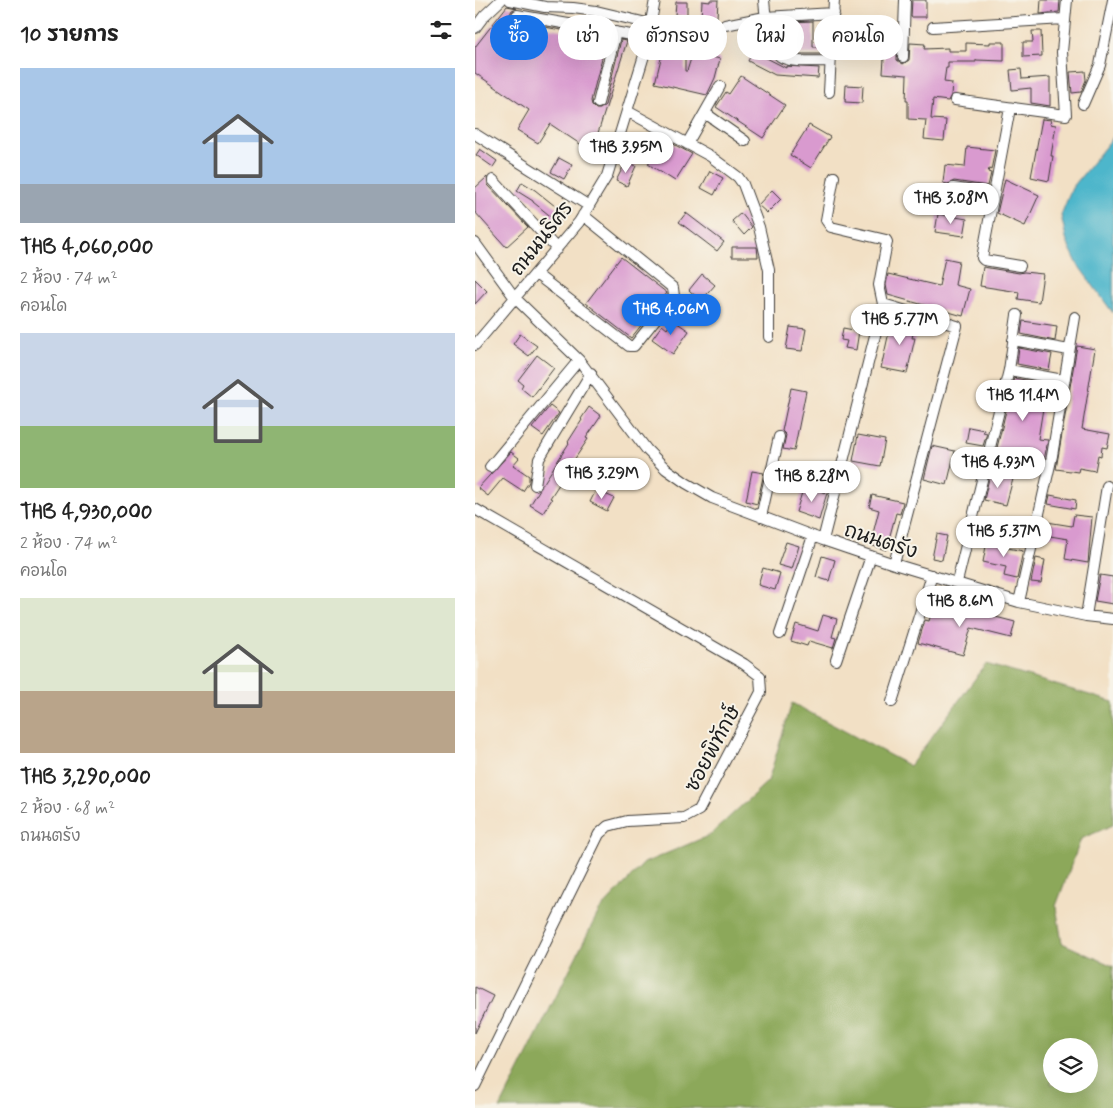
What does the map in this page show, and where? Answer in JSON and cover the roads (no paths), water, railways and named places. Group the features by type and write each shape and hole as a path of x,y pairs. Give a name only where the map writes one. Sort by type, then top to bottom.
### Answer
{"street":[{"path":"475,28 484,16 501,0"},
{"path":"511,0 545,7 596,11 628,19"},
{"name":"ถนนนริศร","path":"652,15 655,0"},
{"path":"764,0 765,15"},
{"path":"829,92 834,0"},
{"path":"903,57 905,0"},
{"path":"955,100 1067,115 1062,52 1067,0"},
{"path":"1083,104 1100,65 1113,0"},
{"path":"800,15 834,13"},
{"path":"933,27 1064,19"},
{"path":"598,104 609,60"},
{"name":"ถนนนริศร","path":"515,298 537,274 586,211 607,176 642,60"},
{"path":"792,60 830,61"},
{"path":"687,144 720,86"},
{"path":"1011,108 982,258 984,260 1020,266"},
{"path":"627,111 710,156 743,184 759,227 769,270 769,337"},
{"path":"705,113 745,140"},
{"path":"475,134 586,211 673,288 674,296 634,346 629,346 537,274"},
{"path":"823,540 883,304 879,285 887,242 886,240 831,227 828,224 826,220 834,177"},
{"path":"493,180 557,249"},
{"path":"953,188 994,194"},
{"name":"ถนนตรัง","path":"475,243 515,298 591,374 647,450 666,469 685,483 711,498 823,540 894,564 1019,602 1086,616 1113,618"},
{"path":"475,343 515,298"},
{"path":"883,304 957,326 894,564"},
{"path":"957,582 1009,370 1017,315"},
{"path":"1019,602 1052,456 1063,380 1075,317"},
{"path":"1013,340 1069,350"},
{"path":"490,467 579,360"},
{"path":"1009,370 1063,380"},
{"path":"535,485 539,459 591,374"},
{"path":"761,517 779,437"},
{"path":"1086,616 1107,486"},
{"name":"ซอยพิทักษ์","path":"475,509 745,664 760,676 761,692 699,810 683,818 627,821 608,826 599,834 475,1086"},
{"path":"780,634 813,536"},
{"path":"836,660 871,556"},
{"path":"892,702 932,575"}],"water":[{"path":"1113,137 1113,313 1078,265 1067,242 1061,215 1072,188"}]}
